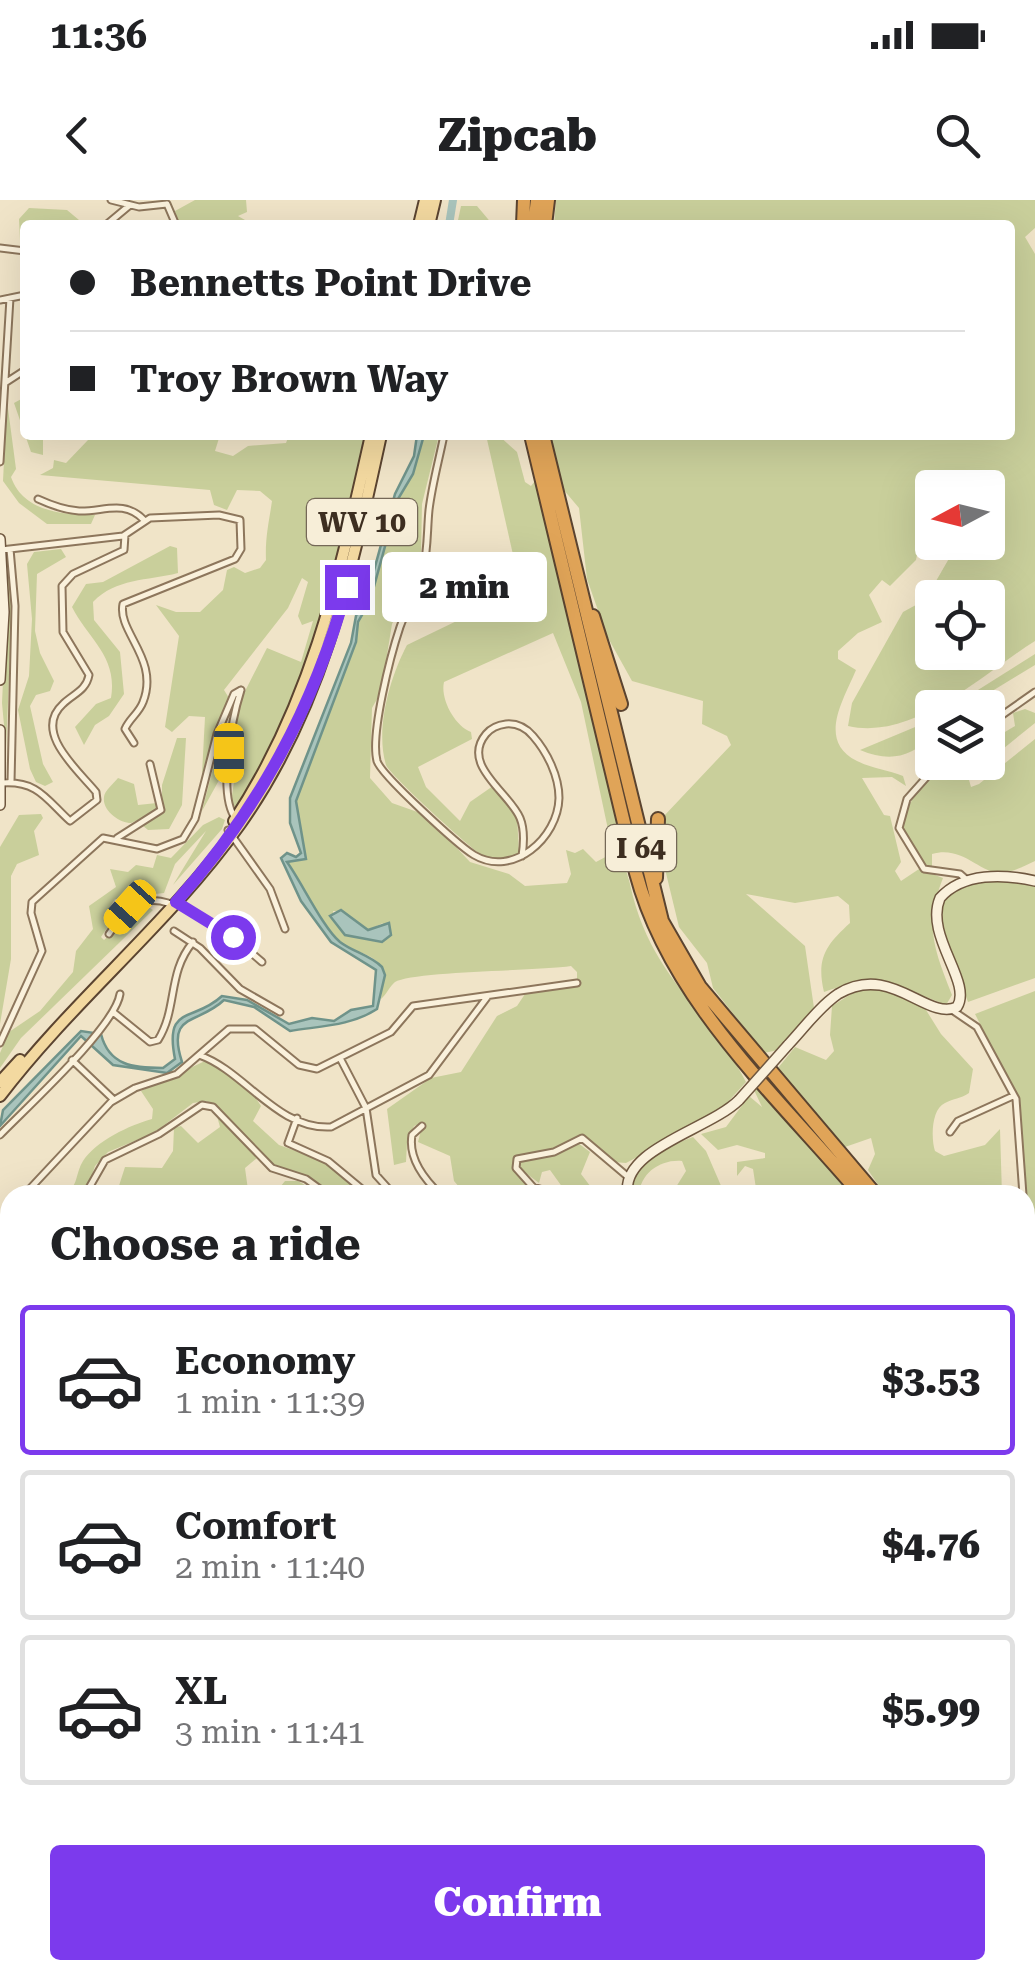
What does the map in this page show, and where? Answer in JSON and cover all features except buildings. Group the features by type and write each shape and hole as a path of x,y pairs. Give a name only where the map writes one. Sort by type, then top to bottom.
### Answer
{"highway":[{"name":"I 64","path":"532,440 636,873 655,933 699,1004 853,1185"},
{"name":"I 64","path":"544,440 650,885 670,938 710,999 868,1185"},
{"path":"562,521 621,704"},
{"path":"658,819 655,868 670,938"}],"main road":[{"name":"WV 10","path":"238,820 283,737 315,661 370,440"},
{"name":"WV 10","path":"0,1096 230,832 296,729 327,654 380,440"},
{"name":"WV 10","path":"0,1082 172,902"}],"street":[{"path":"111,200 130,205 168,202"},
{"path":"112,220 130,205"},
{"path":"0,300 20,296"},
{"path":"0,462 10,298"},
{"path":"5,383 20,373"},
{"path":"443,440 430,505 424,568 397,636 376,760 391,785 473,854 496,862 522,856 542,840 552,825 558,784 531,734 518,725 501,725 484,738 479,757 520,819 522,856"},
{"path":"38,499 82,511 113,507 134,512 144,520"},
{"path":"5,549 125,535 144,520 228,515 240,520 244,532 235,559 130,597 122,604 122,616 139,646 146,672 142,705 125,729 134,744"},
{"path":"7,782 42,790 72,821 97,800 96,792 58,748 54,730 57,711 86,686 88,675 63,632 61,590 73,574 126,549 125,535"},
{"path":"0,539 15,606 7,782 0,805"},
{"path":"0,680 1,572 5,549"},
{"path":"0,1043 42,951 31,914 32,902 100,839 117,838 157,849 183,840 198,814 218,728 239,690 229,745 229,808 238,820"},
{"path":"1005,713 1035,692"},
{"path":"0,730 7,782"},
{"path":"117,838 161,810 150,764"},
{"path":"924,780 907,799 899,828 924,869 960,874 968,881"},
{"path":"230,832 274,897 284,929"},
{"path":"952,1010 962,994 944,952 936,912 944,894 968,881 995,876 1035,881"},
{"path":"109,934 134,904 152,899 172,902 222,929 262,962"},
{"path":"174,931 192,942 240,989 280,1012"},
{"path":"113,1012 150,1042 158,1040 169,1016 176,965 192,942"},
{"path":"33,1185 114,1100 177,1074 224,1032 245,1027 260,1032 304,1067 321,1068 391,1032 413,1006 577,983"},
{"path":"627,1185 627,1176 642,1157 706,1125 736,1103 832,999 863,985 896,988 940,1010 952,1010 980,1031 1013,1096 1023,1185"},
{"path":"0,1135 88,1044 113,1012 120,994"},
{"path":"199,1055 224,1066 270,1106 328,1127 367,1110 434,1071 488,996"},
{"path":"340,1058 367,1110 374,1170 386,1185"},
{"path":"72,1060 114,1100"},
{"path":"950,1132 958,1120 1013,1096"},
{"path":"91,1185 105,1160 160,1134 202,1105 213,1108 272,1168 314,1185"},
{"path":"296,1118 288,1143 333,1164 357,1185"},
{"path":"422,1126 412,1135 412,1150 432,1185"},
{"path":"532,1185 516,1168 517,1159 554,1152 582,1138 627,1176"}],"green space":[{"path":"195,200 246,200 247,212 238,216 245,220 178,220 175,211"},
{"path":"556,200 1035,200 1035,228 1025,237 1035,254 1035,641 1005,662 1005,580 937,580 948,560 1005,560 1005,470 915,470 916,560 890,586 882,580 869,595 882,622 858,633 838,651 838,659 856,670 840,707 838,743 857,761 903,776 906,786 892,777 862,778 884,815 890,816 901,862 895,871 901,881 919,869 943,878 933,924 936,950 952,995 946,1005 899,987 873,982 824,992 821,970 825,953 850,923 849,905 838,896 795,903 746,894 805,946 814,1008 778,1050 764,1053 713,988 707,963 679,927 665,869 669,842 662,830 664,816 731,745 727,736 702,724 703,701 632,681 607,636 587,579 579,508 563,489 551,440 1015,440 1015,220 554,220"},
{"path":"461,206 477,206 489,220 458,220"},
{"path":"29,208 67,210 79,220 20,220 20,240 19,219"},
{"path":"7,401 16,469 11,477 17,489 46,509 95,515 91,524 47,524 19,503 3,481"},
{"path":"27,440 43,440 43,455 31,452"},
{"path":"88,440 218,440 215,451 233,456 248,446 287,440 364,440 321,627 278,738 236,809 231,802 235,775 231,743 239,703 267,648 301,662 313,621 302,625 298,616 308,582 302,578 288,608 224,690 229,698 202,774 205,717 189,716 172,732 165,727 179,636 156,605 176,612 200,612 223,590 227,570 234,567 245,573 260,568 266,560 272,501 260,491 237,490 227,510 214,505 210,490 40,475 53,468 54,460 66,463"},
{"path":"423,440 438,440 422,504 421,555 414,581 392,624 381,692 372,708 370,778 392,803 426,815 470,862 509,874 525,886 567,883 571,874 566,850 575,853 583,849 596,862 613,853 581,702 553,633 444,682 450,711 471,732 472,739 418,767 426,787 460,821 470,802 493,786 517,816 519,853 501,858 482,855 386,765 383,720 395,672 407,645 521,590 487,440 504,440 517,452 525,482 531,486 535,481 639,916 665,968 746,1082 716,1115 626,1163 614,1162 581,1135 553,1149 516,1158 515,1171 525,1185 457,1185 450,1156 418,1142 423,1123 414,1126 407,1143 406,1162 394,1165 387,1109 431,1078 461,1072 497,1016 517,1006 525,994 577,986 577,972 571,966 406,978 395,982 381,999 382,968 337,939 287,862 306,859 296,801 356,642 358,622 370,601 398,499 413,474","holes":["333,911 342,911 368,930 383,923 374,937 349,936 334,922"]},
{"path":"170,546 177,548 178,573 122,584 93,602 94,620 120,652 124,694 109,716 95,725 84,745 75,727 96,704 111,698 112,683 106,659 72,607 86,584 103,582"},
{"path":"61,549 66,557 37,574 35,631 40,653 54,681 50,691 36,695 30,706 43,764 53,782 45,786 36,782 30,769 18,710 29,676 32,619 27,564 34,552"},
{"path":"8,571 12,611 6,747 2,703"},
{"path":"915,605 915,670 993,670 964,690 915,690 915,717 898,724 848,726 852,703 903,612"},
{"path":"1035,654 1035,665 994,690 978,690"},
{"path":"1025,709 1035,713 1035,723 1005,747 1005,732 1015,726 1013,713"},
{"path":"224,726 223,773 202,811"},
{"path":"915,727 915,749 907,753 890,757 860,750"},
{"path":"177,738 186,738 182,805 169,829 148,830 142,825 162,813 162,785"},
{"path":"1035,739 1035,861 1003,873 943,852 932,854 932,867 925,865 901,827 921,788 931,780 969,780 971,787 984,780 1005,780 1005,763"},
{"path":"118,778 134,784 138,805 157,803 158,811 131,823 113,815 104,797"},
{"path":"41,814 43,818 34,831 39,855 17,864 11,876 11,959 0,1024 0,847 19,815"},
{"path":"219,817 225,820 222,829 173,885 206,831 175,864 164,893 145,895 137,881 130,887 130,901 115,899 105,915 112,921 101,937 104,940 144,904 153,910 21,1038 0,1068 0,1053 9,1032 40,1011 73,972 76,951 93,929 89,906 116,887 110,869 128,872 136,865 153,868 157,855 171,858 203,825"},
{"path":"1003,880 1035,883 1035,978 968,1002 943,937 942,902 956,887"},
{"path":"879,988 921,1002 941,1034 973,1069 969,1093 945,1103 937,1111 933,1125 935,1151 944,1156 985,1145 1000,1129 1002,1185 878,1185 868,1170 875,1154 871,1138 845,1147 778,1068 795,1047 826,1060 834,1051 830,1035 832,1006 856,991"},
{"path":"1035,991 1035,1185 1024,1185 1016,1095 975,1014"},
{"path":"205,1061 213,1064 250,1092 261,1106 253,1121 279,1145 324,1161 352,1185 320,1185 273,1166 217,1106 206,1101 193,1103 154,1133 108,1152 95,1166 89,1185 73,1185 83,1161 96,1147 152,1119 153,1109 141,1091"},
{"path":"758,1086 845,1185 755,1185 753,1169 745,1166 737,1176 737,1162 765,1158 765,1153 737,1145 718,1150 701,1134 726,1127 749,1096 762,1107 754,1090"},
{"path":"217,1116 257,1158 245,1168 247,1185 119,1185 125,1167 162,1168 173,1151 174,1128 181,1126 198,1143 220,1127"},
{"path":"693,1137 706,1151 721,1185 677,1185 686,1171 682,1161 674,1161 653,1169 641,1185 631,1185 642,1164"},
{"path":"578,1143 590,1152 581,1174 589,1185 561,1185 550,1170 542,1172 539,1183 519,1168 522,1159"},
{"path":"285,1181 305,1185 282,1185"}],"water":[{"path":"416,440 423,440 413,474 398,499 370,601 358,622 356,642 296,801 306,859 287,862 333,935 382,967 385,975 377,1009 346,1022 290,1031 254,1007 224,1000 181,1027 178,1046 182,1062 167,1073 113,1065 81,1036 0,1126 3,1110 81,1031 101,1034 110,1053 124,1063 163,1068 175,1059 177,1022 222,996 247,1000 289,1024 312,1018 334,1021 351,1010 373,1006 376,970 331,942 301,901 281,858 287,853 296,857 301,853 290,823 290,798 351,643 395,494 414,456"},
{"path":"341,910 368,930 389,923 391,935 382,942 345,935 330,916"}],"waterway":[{"path":"450,220 453,200"}],"route":[{"path":"233,937 176,902 241,822 281,757 313,691 347,587"}]}
